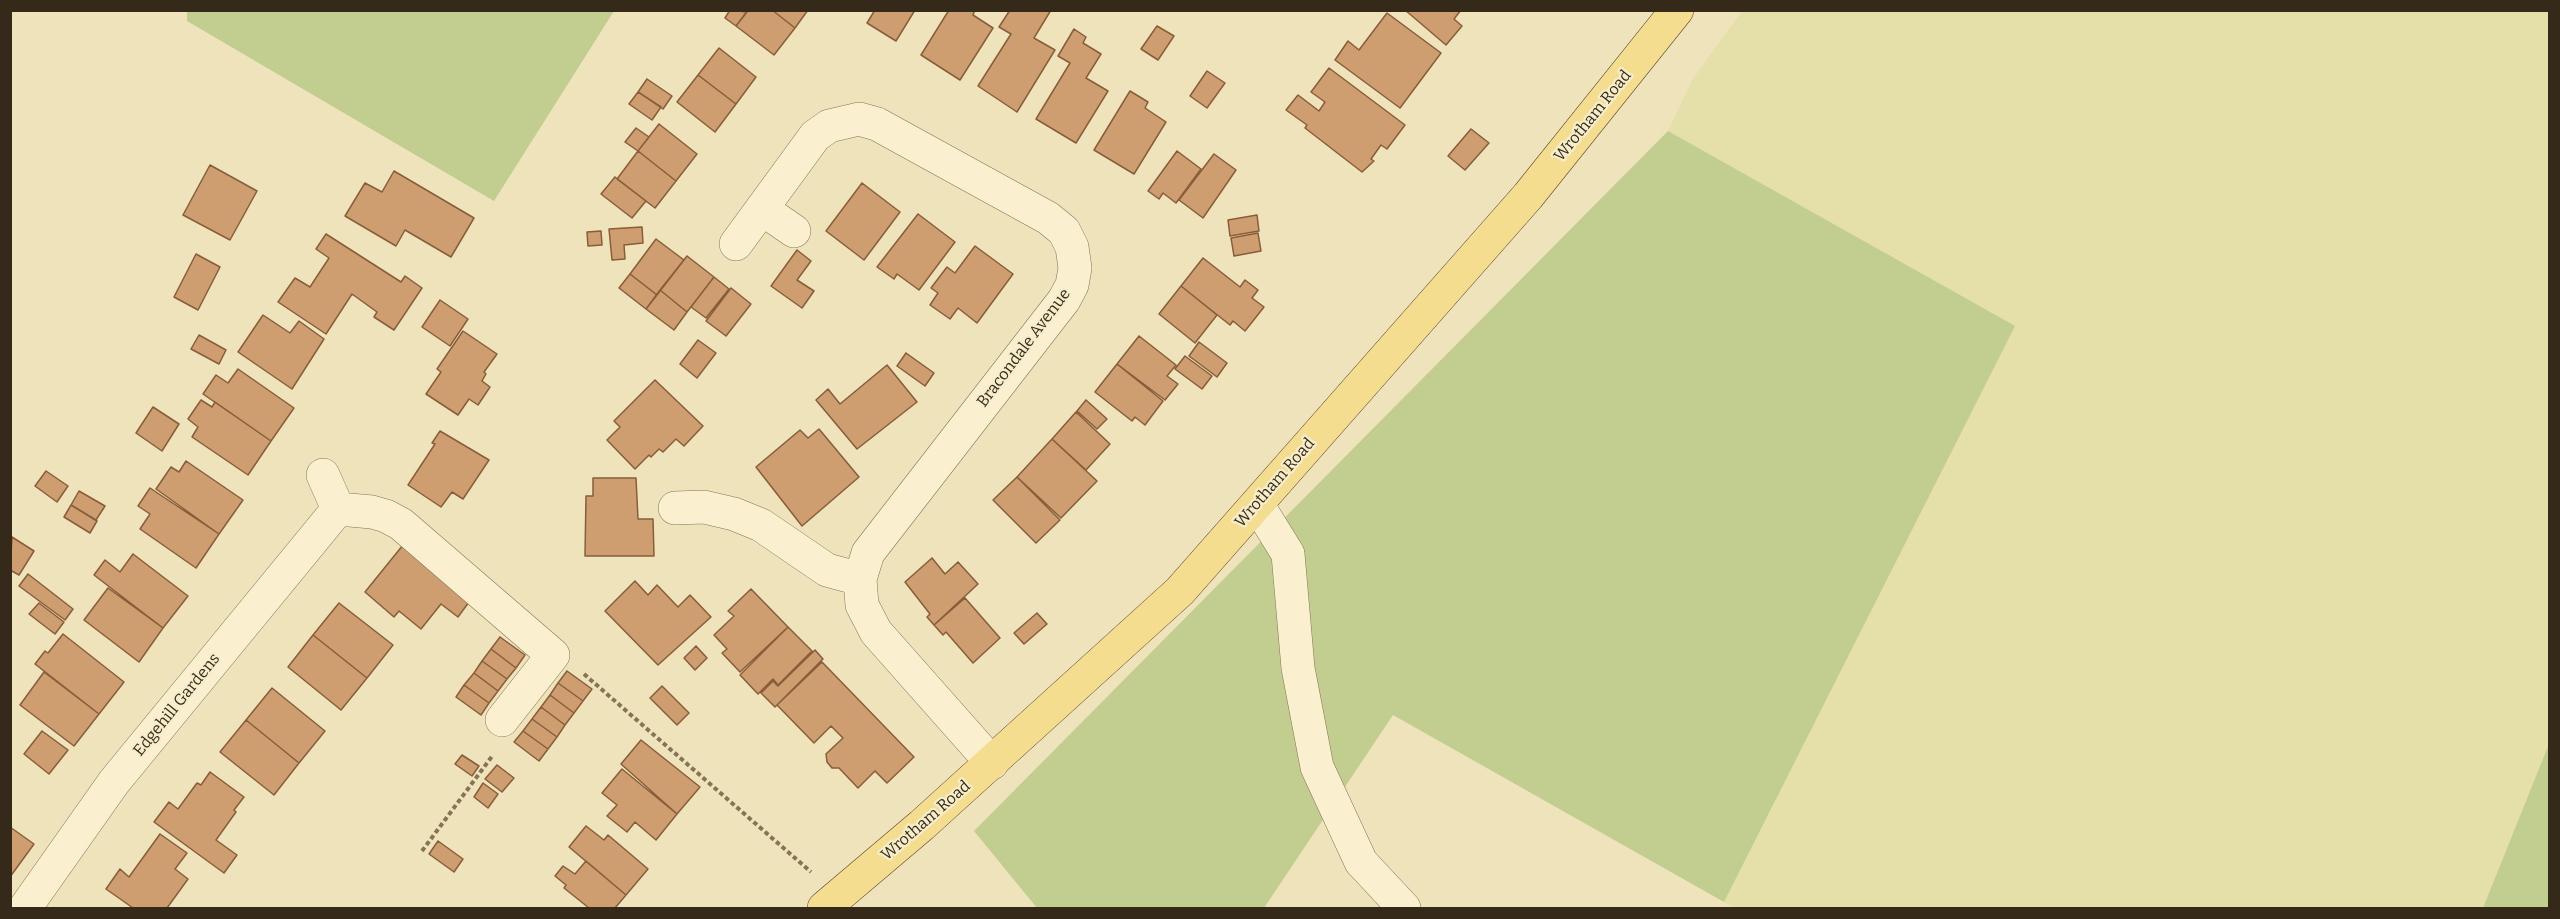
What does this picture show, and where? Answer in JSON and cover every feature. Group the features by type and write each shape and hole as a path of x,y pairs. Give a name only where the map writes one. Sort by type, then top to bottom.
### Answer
{"main road":[{"name":"Wrotham Road","path":"832,902 992,763 1180,591 1528,196 1677,10"}],"street":[{"name":"Bracondale Avenue","path":"736,244 815,136 829,126 859,119 877,124 1048,219 1064,231 1072,247 1075,268 1072,285 1064,300 868,553 860,579 862,605 876,632 992,763"},
{"path":"762,209 794,231"},
{"path":"324,476 338,509 372,512 387,516 401,524 553,655 502,720"},
{"path":"1257,504 1288,554 1298,668 1317,767 1361,862 1404,909"},
{"path":"675,508 704,507 734,514 761,525 827,570 860,579"},
{"name":"Edgehill Gardens","path":"25,909 114,782 338,509"}],"path":[{"path":"553,655 572,664 832,902"},
{"path":"422,851 508,735 502,720"}],"shaded area":[{"path":"1742,11 2549,11 2549,908 1735,908 1724,902 2014,326 1668,131 1692,80"}],"green space":[{"path":"187,10 614,11 494,201 187,21"},
{"path":"1668,131 2015,326 1724,902 1393,715 1264,908 1037,908 974,831"},
{"path":"2549,744 2549,908 2483,908"}],"building":[{"path":"730,10 747,12 736,26 725,18"},
{"path":"748,10 772,10 795,28 774,55 736,26"},
{"path":"772,10 808,10 795,28"},
{"path":"875,10 915,10 896,41 867,23"},
{"path":"949,10 975,10 973,15 993,28 960,80 921,55"},
{"path":"1010,10 1051,10 1034,38 1055,50 1017,112 978,86 1011,34 999,27"},
{"path":"1405,10 1461,10 1454,19 1462,26 1446,45"},
{"path":"1387,13 1441,53 1400,108 1335,60 1348,41 1359,50"},
{"path":"1157,26 1174,36 1158,60 1141,49"},
{"path":"1074,29 1086,37 1083,43 1101,54 1086,78 1108,91 1076,143 1036,119 1070,63 1058,56"},
{"path":"719,48 756,77 736,104 698,75"},
{"path":"1329,68 1405,125 1387,149 1381,145 1371,159 1374,161 1362,172 1305,128 1307,125 1286,110 1298,95 1319,111 1325,102 1311,92"},
{"path":"1207,71 1225,83 1207,108 1190,96"},
{"path":"698,75 736,104 715,132 677,102"},
{"path":"647,79 672,96 663,109 638,92"},
{"path":"1130,91 1148,102 1145,108 1166,122 1134,174 1094,150"},
{"path":"638,92 661,107 652,120 629,104"},
{"path":"659,124 697,154 676,181 638,151"},
{"path":"636,128 649,137 638,151 625,142"},
{"path":"1471,129 1489,143 1465,170 1448,156"},
{"path":"638,151 676,181 655,208 617,179"},
{"path":"1177,151 1201,169 1176,203 1163,193 1159,199 1148,191"},
{"path":"1214,154 1236,170 1203,218 1179,200"},
{"path":"210,165 257,191 230,240 183,215"},
{"path":"394,171 474,218 451,257 405,230 396,246 345,216 365,183 382,192"},
{"path":"615,177 646,201 632,218 601,194"},
{"path":"862,183 900,212 864,260 826,231"},
{"path":"918,214 955,242 919,290 897,274 894,279 877,267"},
{"path":"1257,215 1259,231 1230,236 1228,220"},
{"path":"642,227 643,243 624,245 625,259 612,260 609,229"},
{"path":"601,231 602,245 588,246 587,232"},
{"path":"1258,233 1261,251 1234,256 1231,238"},
{"path":"326,234 401,282 405,276 422,288 394,330 374,317 377,312 352,294 326,334 278,302 295,278 310,287 329,258 316,249"},
{"path":"656,239 684,260 657,295 630,274"},
{"path":"975,246 1013,274 977,323 958,308 950,319 930,305 938,293 931,288 947,267 955,273"},
{"path":"797,250 811,261 797,280 814,291 802,308 771,286"},
{"path":"196,254 220,267 198,310 174,297"},
{"path":"687,256 714,277 687,312 660,290"},
{"path":"1203,258 1240,287 1245,280 1258,290 1252,298 1264,307 1245,331 1233,321 1230,325 1181,286"},
{"path":"630,274 657,295 646,309 619,288"},
{"path":"714,277 729,289 706,318 691,307"},
{"path":"1181,286 1217,315 1195,343 1159,314"},
{"path":"731,288 751,304 726,336 706,321"},
{"path":"660,290 687,312 674,330 646,309"},
{"path":"440,300 468,319 450,346 422,327"},
{"path":"263,315 290,333 299,321 324,339 292,389 238,352"},
{"path":"463,331 497,354 484,372 486,374 482,381 490,387 478,405 469,399 458,415 426,394 441,372 437,369"},
{"path":"199,335 226,350 219,364 191,349"},
{"path":"1139,336 1176,365 1167,376 1178,384 1165,400 1117,364"},
{"path":"698,340 716,353 697,378 680,364"},
{"path":"1199,342 1227,363 1217,377 1189,356"},
{"path":"906,353 934,373 925,386 897,366"},
{"path":"1185,356 1212,376 1202,389 1175,369"},
{"path":"1117,364 1163,401 1145,425 1135,417 1132,421 1095,392"},
{"path":"887,365 917,402 857,449 816,400 828,389 840,404"},
{"path":"238,369 294,408 271,441 203,394 216,375 228,383"},
{"path":"655,380 703,426 684,446 676,439 663,452 659,449 651,457 649,455 635,469 607,440 620,427 614,421"},
{"path":"201,400 212,407 215,402 271,441 248,475 192,437 198,427 188,419"},
{"path":"1086,400 1107,419 1097,429 1077,411"},
{"path":"153,407 179,424 162,451 136,433"},
{"path":"1076,412 1110,444 1086,470 1052,439"},
{"path":"819,429 859,477 802,526 756,467 800,430 808,438"},
{"path":"440,431 489,460 463,499 452,492 441,507 408,485 435,444 432,443"},
{"path":"1052,439 1097,481 1061,518 1017,477"},
{"path":"186,461 243,500 219,534 156,489 171,467 179,472"},
{"path":"46,471 68,486 57,502 35,486"},
{"path":"1017,477 1060,520 1036,543 993,500"},
{"path":"593,478 636,478 638,519 653,519 654,556 585,556 586,496 593,496"},
{"path":"150,488 219,534 196,568 140,529 150,514 138,506"},
{"path":"79,491 105,506 96,520 71,505"},
{"path":"71,505 97,521 90,533 64,517"},
{"path":"12,537 34,551 19,575 10,570"},
{"path":"403,545 469,602 458,617 441,604 421,629 399,611 394,617 365,592"},
{"path":"133,554 188,596 163,628 94,575 105,560 120,572"},
{"path":"932,558 945,574 958,562 978,584 934,625 927,617 930,614 905,582"},
{"path":"28,574 73,609 65,620 19,586"},
{"path":"635,581 648,595 657,585 678,607 690,595 711,617 658,665 605,611"},
{"path":"108,588 163,628 139,662 84,620"},
{"path":"751,589 788,627 740,672 722,653 727,649 714,635 734,616 728,611"},
{"path":"965,598 1000,638 973,663 946,632 943,635 934,625"},
{"path":"39,603 64,622 55,634 29,614"},
{"path":"339,603 393,645 367,678 313,635"},
{"path":"1037,613 1047,624 1024,644 1014,633"},
{"path":"788,627 812,651 778,685 773,679 758,694 740,675"},
{"path":"63,634 124,682 99,714 35,664 45,651 48,653"},
{"path":"313,635 367,678 341,710 288,667"},
{"path":"500,637 525,655 516,668 491,649"},
{"path":"696,646 707,658 695,670 684,658"},
{"path":"491,649 516,668 507,679 482,661"},
{"path":"815,650 823,659 775,707 761,693 773,681 778,686"},
{"path":"482,661 507,679 498,691 474,673"},
{"path":"822,662 914,757 887,783 875,771 858,788 839,768 832,768 827,762 826,754 843,738 831,726 814,743 777,705"},
{"path":"567,671 592,689 583,701 558,683"},
{"path":"44,672 99,714 74,746 20,705"},
{"path":"474,673 498,691 489,703 464,685"},
{"path":"558,683 583,701 574,713 550,695"},
{"path":"464,685 489,703 481,715 456,697"},
{"path":"662,686 689,713 677,725 650,698"},
{"path":"272,688 325,731 299,763 246,720"},
{"path":"550,695 574,713 565,725 541,707"},
{"path":"541,707 565,725 557,737 532,719"},
{"path":"532,719 557,737 548,749 523,731"},
{"path":"246,720 299,763 274,795 220,752"},
{"path":"42,731 68,750 49,774 24,754"},
{"path":"523,731 548,749 539,761 514,742"},
{"path":"641,740 700,787 677,814 621,764"},
{"path":"462,755 479,766 472,776 455,764"},
{"path":"497,765 514,778 502,792 485,779"},
{"path":"622,769 677,814 656,840 635,822 627,832 607,816 617,805 602,793"},
{"path":"210,772 244,797 216,840 237,855 224,873 154,822 169,802 178,809 197,783 201,785"},
{"path":"483,783 498,794 488,808 474,797"},
{"path":"586,826 604,840 608,835 648,869 626,895 569,847"},
{"path":"10,827 34,844 10,877"},
{"path":"160,834 187,853 175,869 188,879 167,908 133,908 106,889 120,869 129,877"},
{"path":"438,841 463,859 454,872 429,854"},
{"path":"586,861 626,895 615,908 589,908 564,888 566,885 555,876 563,866 575,874"}]}
